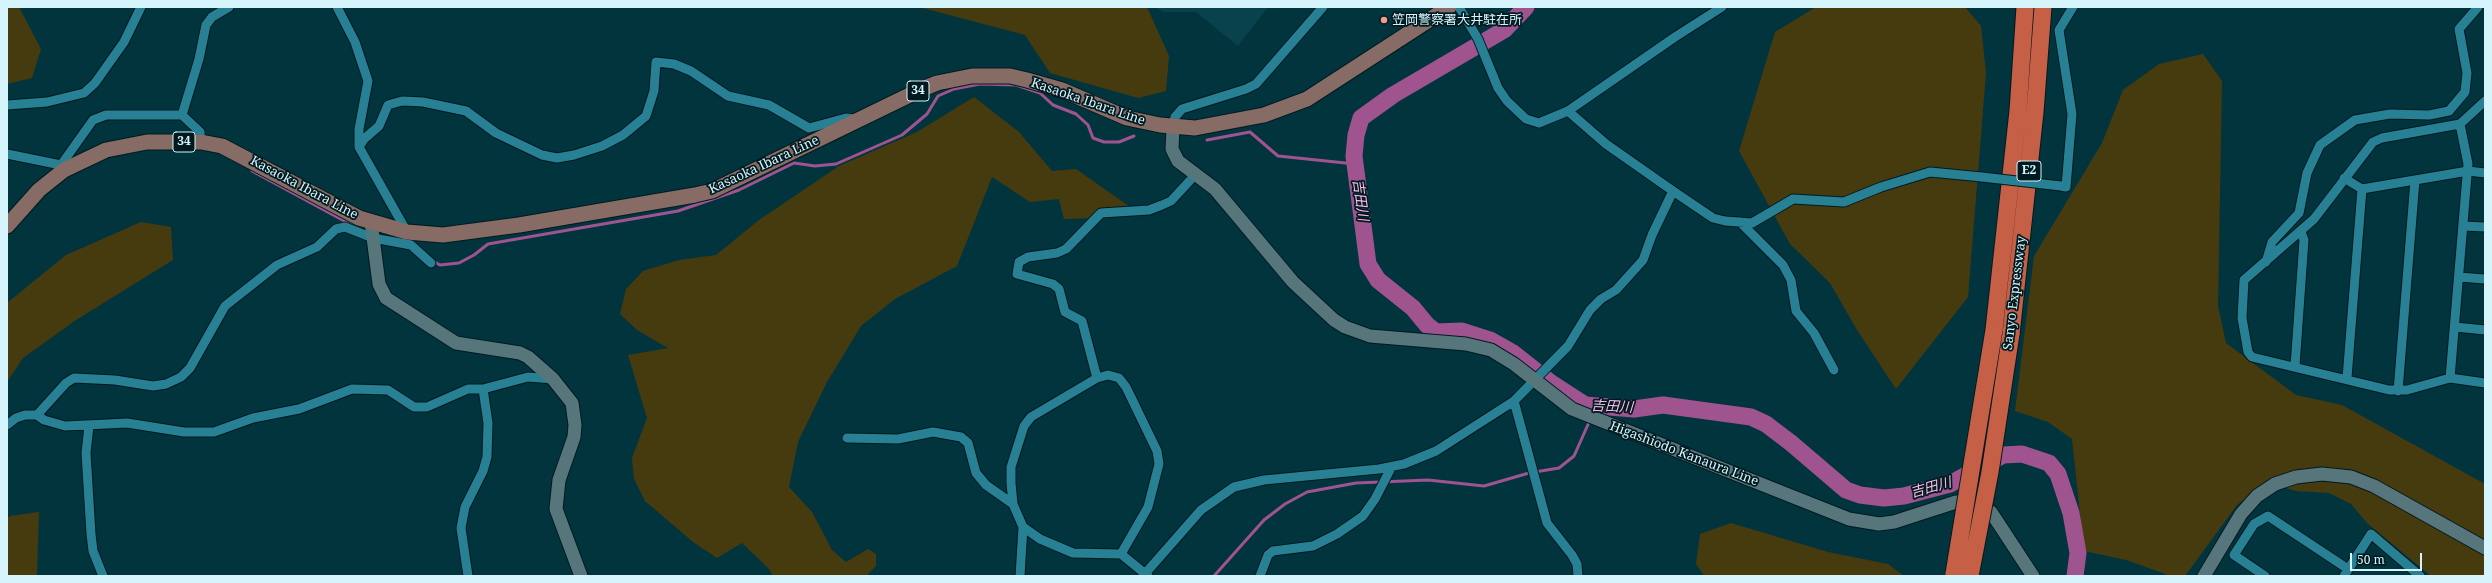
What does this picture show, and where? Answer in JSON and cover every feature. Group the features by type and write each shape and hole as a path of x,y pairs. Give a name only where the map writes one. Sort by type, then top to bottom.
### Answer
{"highway":[{"name":"Sanyo Expressway","path":"1959,575 1994,330 2018,111 2025,7"},
{"name":"Sanyo Expressway","path":"1959,575 1990,472 2011,334 2035,112 2043,7"}],"main road":[{"name":"Kasaoka Ibara Line","path":"7,226 39,190 63,167 106,150 147,142 201,142 229,149 347,213 371,222 408,232 443,235 695,196 730,183 857,120 937,83 972,76 992,74 1010,76 1044,84 1128,118 1174,127 1195,128 1228,123 1264,115 1307,99 1449,7"},
{"name":"Higashiodo Kanaura Line","path":"1174,127 1174,155 1195,175 1222,197 1293,282 1334,320 1345,327 1357,332 1387,338 1453,342 1479,347 1503,357 1538,375 1563,404 1585,415 1865,523 1894,522 1956,502 1973,503 1991,512 2033,576"},
{"path":"371,222 379,284 386,298 395,305 424,321 456,343 520,354 528,357 553,379 572,403 574,412 574,437 559,480 556,509 581,576"},
{"path":"2204,576 2241,514 2257,496 2282,482 2296,477 2322,474 2351,478 2374,486 2485,548"}],"street":[{"path":"7,105 47,102 84,93 95,83 124,42 141,7"},
{"path":"182,114 199,59 200,46 206,25 212,17 229,7"},
{"path":"337,7 355,42 368,81 358,129 359,147 408,232"},
{"path":"1174,127 1175,117 1182,109 1246,89 1256,84 1323,7"},
{"path":"1459,7 1483,48 1498,88 1507,102 1526,119 1539,123 1568,111 1675,37 1722,7"},
{"path":"1568,111 1606,144 1713,218 1752,223 1793,199 1844,202 1881,187 1930,172 2066,187 2072,114 2059,30 2073,7"},
{"path":"2265,263 2272,242 2299,213 2307,173 2320,145 2355,120 2390,114 2429,115 2449,111 2465,92 2468,72 2459,29 2478,7"},
{"path":"359,147 364,139 379,126 388,105 402,101 423,102 466,111 496,133 542,155 556,158 574,155 609,142 628,132 646,116 654,92 656,62 674,64 691,71 728,96 769,105 809,128 846,118 857,120"},
{"path":"2485,102 2480,113 2460,124 2382,138 2373,142 2301,232 2244,280 2242,318 2248,352 2252,357 2398,391 2450,378 2485,383"},
{"path":"7,154 63,167 83,133 99,117 129,114 182,114 200,132 201,142"},
{"path":"2450,378 2468,171 2460,124"},
{"path":"2344,178 2362,189 2468,171 2485,173"},
{"path":"1097,378 1082,321 1065,312 1059,289 1053,284 1017,274 1019,262 1028,257 1057,253 1066,249 1101,213 1149,210 1162,205 1171,200 1195,175"},
{"path":"2398,391 2415,180"},
{"path":"2347,378 2362,189"},
{"path":"1023,527 1040,539 1073,553 1121,554 1146,575 1201,510 1234,487 1264,480 1389,472 1436,451 1514,401 1568,346 1590,310 1601,298 1616,290 1643,260 1652,235 1673,191"},
{"path":"1740,222 1783,265 1792,280 1796,311 1814,333 1834,370"},
{"path":"2463,226 2485,227"},
{"path":"37,415 66,383 74,378 115,380 153,386 166,384 181,377 190,368 225,306 277,266 317,246 336,229 345,227 372,238 411,245 431,263"},
{"path":"2295,366 2304,240 2301,232"},
{"path":"2459,277 2485,279"},
{"path":"2455,327 2485,330"},
{"path":"1020,576 1023,527 1013,504 1011,467 1024,426 1031,417 1097,378 1108,375 1120,378 1157,452 1159,464 1148,507 1121,554"},
{"path":"7,425 16,418 25,415 37,415 44,420 65,426 128,423 184,432 214,432 253,418 298,409 352,389 388,390 414,407 427,407 468,389 483,389 528,377 553,379"},
{"path":"468,576 461,528 464,507 483,471 487,457 488,423 483,389"},
{"path":"1514,401 1547,523 1572,555 1577,564 1578,576"},
{"path":"89,426 86,453 91,534 93,551 103,576"},
{"path":"847,438 898,439 933,432 961,437 968,443 976,473 986,484 1013,504"},
{"path":"1260,576 1268,555 1273,550 1313,546 1356,522 1367,511 1389,472"},
{"path":"2265,576 2234,555 2254,524 2268,516 2346,573 2371,534 2408,572 2420,576"}],"shaded area":[{"path":"7,7 19,7 41,49 32,78 7,84"},
{"path":"919,7 1147,7 1169,56 1166,91 1138,98 1050,73 1025,35"},
{"path":"1155,7 1268,7 1238,46 1196,12 1163,12"},
{"path":"1816,7 1965,7 1981,26 1986,73 1968,297 1896,389 1857,330 1830,283 1790,244 1739,151 1775,32"},
{"path":"2203,54 2222,81 2218,306 2226,343 2296,395 2342,405 2485,484 2485,576 2431,576 2368,524 2351,504 2329,493 2296,491 2267,482 2237,505 2185,576 2171,576 2126,560 2084,551 2072,439 2048,422 2015,411 2034,256 2102,143 2123,90 2159,64"},
{"path":"974,97 1019,132 1052,171 1076,169 1136,211 1124,217 1064,219 1059,199 1030,202 992,177 957,266 895,299 861,326 827,382 798,442 789,487 812,512 832,550 846,562 868,549 876,554 876,566 866,576 773,576 769,569 742,543 717,558 693,542 645,501 634,479 632,458 647,418 628,355 668,348 637,330 620,314 626,289 643,271 679,260 716,255 759,220 839,166 917,132"},
{"path":"141,222 171,227 173,260 76,320 23,358 7,382 7,303 66,255"},
{"path":"39,512 37,576 7,576 7,519 10,516"},
{"path":"1731,523 1828,552 1888,564 1904,576 1704,576 1696,564 1700,534"}],"waterway":[{"name":"吉田川","path":"1526,7 1504,30 1393,95 1361,118 1356,135 1354,156 1368,264 1378,280 1413,308 1427,325 1436,332 1462,331 1490,340 1513,353 1551,383 1585,405 1634,409 1663,405 1751,417 1766,424 1791,443 1846,490 1860,495 1884,498 1904,496 1950,484 2003,455 2022,454 2049,463 2058,474 2071,513 2078,553 2075,576"},
{"path":"433,261 440,265 459,263 474,255 488,244 678,211 739,190 794,163 815,166 836,164 902,135 927,114 938,96 954,89 980,84 1016,85 1040,93 1053,105 1076,114 1088,125 1093,138 1104,142 1119,142 1134,136"},
{"path":"1207,140 1250,132 1278,156 1355,164"},
{"path":"252,171 360,228"},
{"path":"1214,576 1264,520 1285,504 1307,492 1356,483 1428,480 1484,486 1529,473 1559,468 1574,456 1590,420"}],"place":[{"name":"笠岡警察署大井駐在所","path":"1384,20"}]}
